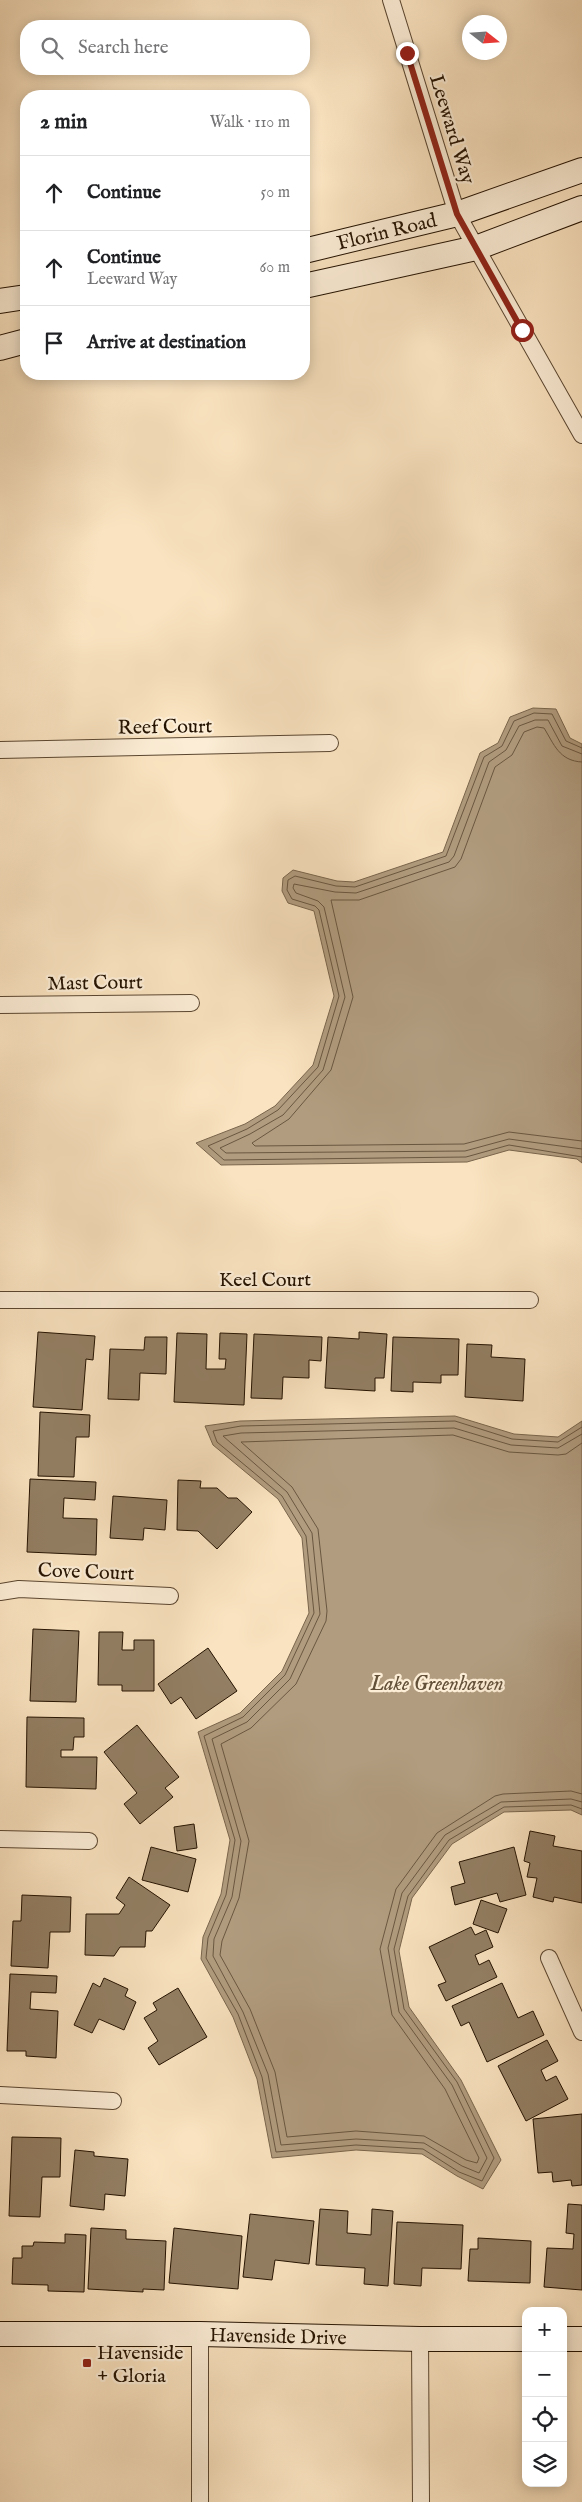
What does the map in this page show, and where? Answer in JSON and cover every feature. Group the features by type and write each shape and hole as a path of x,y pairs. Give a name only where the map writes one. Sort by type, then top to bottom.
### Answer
{"main road":[{"name":"Florin Road","path":"310,250 457,214 582,170"},
{"name":"Florin Road","path":"310,285 476,248 582,208"},
{"path":"0,301 20,298"},
{"path":"0,348 20,343"},
{"name":"Havenside Drive","path":"0,2334 200,2334 420,2339 522,2339"},
{"path":"567,2339 582,2339"}],"street":[{"name":"Leeward Way","path":"391,0 457,214 582,435"},
{"name":"Reef Court","path":"0,750 330,743"},
{"name":"Mast Court","path":"0,1005 191,1003"},
{"name":"Keel Court","path":"0,1300 530,1300"},
{"name":"Cove Court","path":"0,1592 19,1589 170,1596"},
{"path":"0,1839 88,1841"},
{"path":"549,1958 582,2032"},
{"path":"0,2095 113,2101"},
{"path":"200,2334 200,2502"},
{"path":"420,2339 421,2502"}],"water":[{"path":"533,708 556,709 570,738 582,744 582,1163 577,1159 509,1150 467,1162 221,1165 196,1143 245,1124 275,1106 313,1065 334,996 314,911 288,903 282,891 283,878 293,870 337,881 354,882 443,852 480,753 498,743 510,717"},
{"name":"Lake Greenhaven","path":"455,1416 514,1434 558,1437 582,1421 582,1815 571,1810 504,1812 452,1844 412,1898 399,1951 409,2007 461,2080 501,2160 483,2189 457,2176 422,2154 356,2150 272,2158 257,2079 233,2017 201,1959 203,1937 221,1894 230,1840 198,1732 240,1713 282,1671 309,1613 302,1538 278,1499 213,1445 205,1426 240,1421"}],"building":[{"path":"38,1332 95,1336 93,1360 86,1359 82,1410 33,1407"},
{"path":"359,1332 387,1334 384,1378 375,1378 375,1391 325,1388 328,1337 359,1339"},
{"path":"177,1333 207,1334 206,1369 225,1369 226,1359 219,1359 220,1333 247,1334 244,1405 174,1402"},
{"path":"254,1334 322,1337 321,1361 309,1360 309,1378 283,1377 282,1399 251,1398"},
{"path":"145,1337 167,1337 166,1374 140,1373 139,1400 108,1399 110,1349 144,1350"},
{"path":"393,1337 459,1339 458,1375 441,1375 441,1383 413,1382 413,1392 391,1391"},
{"path":"467,1344 492,1345 491,1357 525,1359 523,1401 465,1397"},
{"path":"40,1412 90,1415 89,1437 76,1437 74,1477 38,1476"},
{"path":"30,1479 96,1482 95,1500 64,1498 63,1518 97,1519 96,1555 27,1552"},
{"path":"178,1480 201,1481 200,1488 217,1488 228,1498 237,1498 252,1512 217,1549 198,1531 177,1530"},
{"path":"113,1496 167,1500 165,1530 144,1528 143,1540 110,1538"},
{"path":"33,1629 79,1631 76,1702 30,1701"},
{"path":"99,1632 123,1632 122,1650 134,1650 134,1640 154,1640 154,1691 122,1691 122,1685 98,1685"},
{"path":"208,1648 237,1691 196,1719 181,1697 171,1704 158,1684"},
{"path":"27,1717 84,1718 84,1737 74,1737 73,1750 61,1750 61,1757 97,1757 96,1789 26,1787"},
{"path":"137,1725 179,1777 165,1788 173,1797 140,1824 124,1804 137,1793 104,1752"},
{"path":"194,1824 197,1848 177,1851 174,1827"},
{"path":"530,1831 555,1836 553,1846 582,1851 582,1903 554,1897 553,1902 533,1897 537,1878 527,1877 530,1863 524,1861"},
{"path":"151,1847 196,1859 188,1892 142,1880"},
{"path":"514,1847 526,1895 500,1902 497,1893 455,1905 451,1887 465,1883 459,1862"},
{"path":"129,1877 170,1905 152,1931 146,1931 145,1947 120,1947 114,1956 85,1955 86,1914 119,1914 125,1905 116,1898"},
{"path":"22,1895 71,1897 70,1932 50,1932 48,1968 11,1966 13,1921 21,1921"},
{"path":"481,1900 507,1909 498,1933 473,1924"},
{"path":"471,1927 475,1935 486,1930 493,1947 475,1955 479,1965 489,1960 497,1977 446,2001 438,1985 446,1982 429,1947"},
{"path":"10,1974 57,1976 56,1993 31,1992 30,2009 58,2011 56,2058 26,2056 26,2051 7,2051"},
{"path":"104,1978 128,1989 125,1996 136,2002 124,2030 99,2019 92,2033 74,2025 93,1983 100,1987"},
{"path":"502,1983 518,2018 533,2011 544,2035 487,2062 469,2022 461,2026 452,2006"},
{"path":"178,1988 207,2037 159,2065 148,2048 158,2041 144,2018 157,2010 153,2003"},
{"path":"547,2040 558,2061 541,2070 546,2081 556,2076 568,2099 526,2121 498,2066"},
{"path":"582,2114 582,2185 572,2186 571,2180 553,2182 552,2172 538,2173 533,2119"},
{"path":"12,2137 61,2138 60,2177 42,2177 40,2217 9,2216"},
{"path":"75,2150 94,2152 94,2156 128,2159 125,2196 105,2194 104,2210 70,2206"},
{"path":"568,2204 582,2205 582,2290 544,2287 547,2248 573,2249 574,2234 566,2233"},
{"path":"320,2209 348,2211 347,2233 371,2235 372,2209 393,2211 388,2286 364,2284 365,2268 316,2265"},
{"path":"250,2214 314,2221 309,2264 275,2260 272,2280 243,2277"},
{"path":"397,2222 463,2225 461,2269 422,2268 421,2286 394,2284"},
{"path":"91,2228 126,2230 126,2239 166,2241 164,2290 143,2289 143,2292 88,2289"},
{"path":"174,2228 242,2236 238,2289 169,2283"},
{"path":"65,2234 86,2235 84,2292 48,2291 48,2285 12,2284 13,2258 22,2258 22,2246 33,2246 34,2242 65,2243"},
{"path":"478,2238 531,2241 530,2283 468,2281 470,2249 478,2249"}],"place":[{"name":"Havenside + Gloria","path":"87,2363"}],"route":[{"path":"407,53 457,214 522,330"}]}
